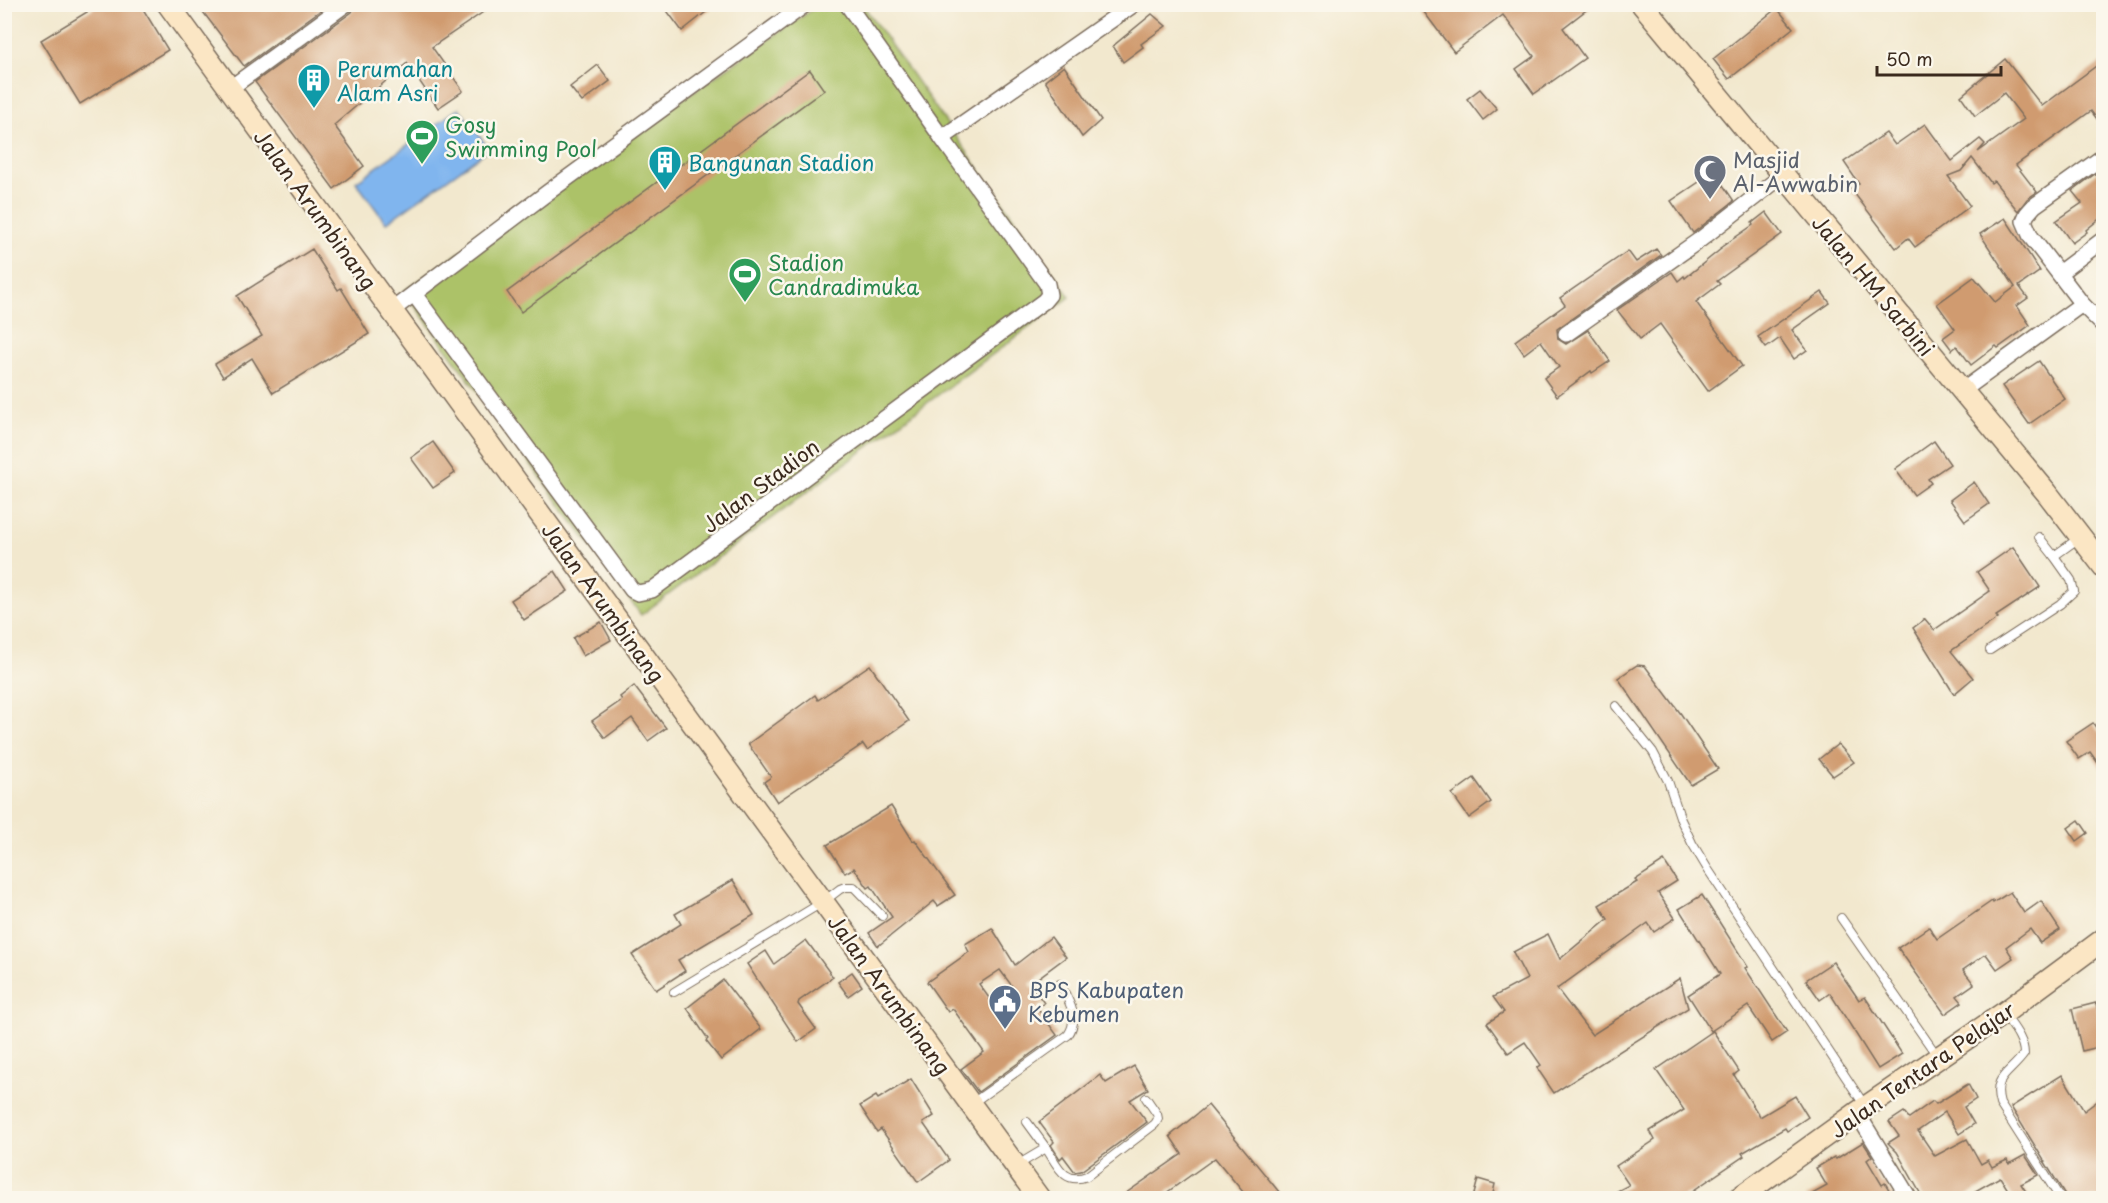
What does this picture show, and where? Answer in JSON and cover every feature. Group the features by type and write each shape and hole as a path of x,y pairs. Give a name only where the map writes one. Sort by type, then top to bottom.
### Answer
{"main road":[{"name":"Jalan Arumbinang","path":"168,4 1039,1198"},
{"name":"Jalan HM Sarbini","path":"1642,4 1962,391 2103,567"},
{"name":"Jalan Tentara Pelajar","path":"1739,1198 1862,1110 2102,946"}],"street":[{"path":"229,89 346,4"},
{"path":"391,311 547,193 806,4"},
{"name":"Jalan Stadion","path":"414,294 632,590 638,593 652,590 1044,301 1049,295 1047,284 848,4"},
{"path":"942,138 1134,4"},
{"path":"2103,156 2050,194 2027,214 2024,221 2031,237 2082,304 2103,326"},
{"path":"1566,334 1701,239 1783,175"},
{"path":"2059,273 2103,239"},
{"path":"1962,391 2082,304"},
{"path":"1862,1110 1909,1198"}],"lane":[{"path":"1990,650 2065,600 2074,591 2071,580 2039,537"},
{"path":"2054,556 2081,537"},
{"path":"1616,706 1653,752 1668,781 1688,835 1707,868 1862,1110"},
{"path":"674,992 845,887 854,887 882,916"},
{"path":"1841,918 1938,1058"},
{"path":"970,1105 1068,1035 1073,1028 1075,1018 1060,984"},
{"path":"2004,1013 2020,1038 2024,1054 1998,1083 1997,1093 2000,1104 2060,1198"},
{"path":"1027,1122 1068,1178 1076,1180 1087,1176 1155,1124 1158,1119 1157,1114 1146,1098"},
{"path":"1015,1167 1046,1148"}],"green space":[{"name":"Stadion Candradimuka","path":"862,4 1070,297 641,615 404,291 819,5"}],"water":[{"name":"Gosy Swimming Pool","path":"459,108 489,149 386,223 356,182"}],"building":[{"path":"100,4 140,4 168,50 80,104 41,40"},
{"path":"197,4 329,4 244,66"},
{"name":"Perumahan Alam Asri","path":"356,4 495,4 432,47 463,91 438,108 407,63 334,125 364,166 334,189 255,82 352,12"},
{"path":"662,4 716,4 682,31"},
{"path":"1433,4 1594,4 1563,28 1585,58 1534,94 1516,69 1534,56 1503,15 1454,52 1424,12"},
{"path":"1777,8 1793,28 1729,79 1713,59"},
{"path":"1152,14 1166,26 1141,44 1143,47 1123,62 1113,46"},
{"path":"2005,59 2042,106 2103,61 2103,127 2091,111 2016,165 2037,192 2027,199 2018,211 1994,181 1991,183 1972,158 1961,171 1948,176 1970,206 1915,247 1908,238 1896,248 1851,189 1859,184 1844,162 1886,133 1895,145 1925,124 1952,161 1980,139 1985,144 1978,152 2024,119 2004,93 1975,116 1961,96"},
{"path":"598,65 610,81 582,102 570,87"},
{"path":"1064,66 1101,120 1082,137 1045,81"},
{"name":"Bangunan Stadion","path":"810,70 824,90 521,312 507,292"},
{"path":"1480,89 1497,109 1483,120 1467,99"},
{"path":"2103,168 2103,216 2072,243 2056,221 2082,203 2072,191"},
{"path":"1714,172 1734,201 1693,233 1671,201"},
{"path":"1766,212 1782,234 1717,281 1720,284 1696,302 1742,366 1708,391 1660,324 1640,339 1617,310 1672,272 1678,281 1684,276 1685,278 1720,248 1753,225 1752,223"},
{"path":"2005,218 2040,271 2019,286 2028,298 2017,306 2030,325 1971,365 1957,346 1952,350 1943,338 1955,329 1937,304 1974,277 1995,302 2015,287 1980,234"},
{"path":"312,249 338,290 341,288 369,334 273,393 252,358 223,377 215,364 262,336 237,296"},
{"path":"1656,249 1661,255 1557,329 1558,339 1566,344 1588,330 1610,361 1592,373 1591,371 1557,396 1544,378 1559,367 1541,341 1524,354 1515,341 1565,305 1560,298 1628,251 1636,262"},
{"path":"1822,292 1830,303 1792,330 1807,350 1794,359 1780,338 1766,348 1758,337"},
{"path":"2039,361 2065,399 2029,424 2002,386"},
{"path":"1934,441 1950,464 1928,479 1931,483 1914,495 1895,469"},
{"path":"433,442 455,473 433,488 411,458"},
{"path":"1974,482 1989,504 1965,521 1950,500"},
{"path":"2013,547 2040,587 1996,616 1998,618 1951,651 1973,678 1954,694 1913,628 1925,619 1934,630 1990,591 1977,572"},
{"path":"555,571 568,591 524,620 511,600"},
{"path":"601,622 611,640 583,656 573,638"},
{"path":"870,665 909,721 867,750 863,744 777,802 764,782 771,777 748,744 815,695 818,700"},
{"path":"1637,665 1645,666 1718,769 1691,785 1618,678"},
{"path":"634,686 666,728 648,741 632,718 605,738 592,721 622,700 620,697"},
{"path":"2093,723 2103,738 2103,770 2090,752 2079,759 2066,741"},
{"path":"1838,744 1854,762 1833,776 1819,759"},
{"path":"1474,778 1491,802 1469,818 1452,794"},
{"path":"891,806 913,841 915,840 955,895 938,906 934,901 878,946 869,933 892,917 871,886 868,888 854,868 845,873 827,845"},
{"path":"2079,820 2088,833 2077,841 2068,828"},
{"path":"1664,861 1677,881 1658,893 1675,918 1654,932 1648,923 1557,989 1592,1035 1680,978 1688,1008 1554,1093 1537,1068 1541,1065 1525,1042 1508,1053 1487,1023 1504,1012 1493,997 1527,979 1513,952 1548,934 1560,959 1608,919 1599,905 1637,882 1635,880"},
{"path":"733,880 754,915 678,960 685,971 656,990 632,955 681,924 675,914"},
{"path":"2010,892 2024,913 2041,901 2060,930 2040,943 2030,929 2006,947 2013,958 1997,969 1986,954 1963,970 1974,984 1957,996 1962,1002 1945,1014 1898,948 1929,927 1937,939 1992,901 1993,903"},
{"path":"1702,895 1748,967 1745,968 1787,1032 1772,1042 1748,1006 1711,1031 1688,995 1720,974 1679,909"},
{"path":"992,928 1015,965 1051,937 1066,957 1030,984 1044,1003 1037,1008 1057,1035 978,1092 961,1069 984,1052 953,1009 948,1012 927,982 969,952 965,944","holes":["1000,970 1015,990 994,1005 979,984"]},
{"path":"806,940 833,977 799,1001 798,1004 816,1029 798,1042 747,964 766,951 774,964"},
{"path":"1833,962 1859,1000 1865,997 1902,1054 1878,1069 1830,993 1820,1000 1806,980"},
{"path":"852,972 862,986 848,996 838,982"},
{"path":"723,980 761,1029 721,1060 706,1041 708,1039 687,1008"},
{"path":"2096,1003 2103,1046 2082,1051 2072,1009"},
{"path":"1713,1031 1739,1071 1734,1075 1760,1117 1795,1096 1808,1117 1787,1131 1785,1128 1742,1153 1744,1156 1682,1198 1604,1198 1629,1185 1616,1166 1655,1140 1650,1131 1684,1110 1656,1070"},
{"path":"1134,1066 1148,1089 1130,1100 1147,1122 1081,1171 1075,1172 1063,1156 1060,1159 1051,1145 1054,1142 1039,1122 1100,1075 1106,1083"},
{"path":"2062,1075 2084,1111 2103,1097 2103,1198 2067,1198 2011,1107"},
{"path":"911,1079 934,1116 923,1123 949,1160 918,1182 881,1129 877,1132 860,1106 876,1096 878,1099"},
{"path":"1968,1084 1976,1099 1964,1107 1974,1124 1959,1134 1945,1112 1918,1131 1935,1156 1967,1139 1981,1164 1988,1160 1992,1167 2007,1160 2009,1164 2025,1155 2038,1175 2021,1184 2030,1198 2013,1198 2000,1177 1963,1198 1923,1198 1897,1152 1888,1143 1899,1136 1889,1122 1904,1112 1909,1118 1933,1101 1936,1104"},
{"path":"1208,1105 1284,1198 1248,1198 1215,1158 1159,1198 1119,1198 1182,1154 1170,1136"},
{"path":"1863,1142 1872,1156 1867,1160 1882,1185 1885,1183 1894,1198 1805,1198 1827,1186 1816,1168 1834,1157 1836,1159"},
{"path":"1478,1179 1495,1184 1492,1198 1473,1198"}],"place":[{"name":"Perumahan Alam Asri","path":"314,109"},
{"name":"Gosy Swimming Pool","path":"422,165"},
{"name":"Bangunan Stadion","path":"665,191"},
{"name":"Masjid Al-Awwabin","path":"1710,200"},
{"name":"Stadion Candradimuka","path":"745,303"},
{"name":"BPS Kabupaten Kebumen","path":"1005,1030"}]}
